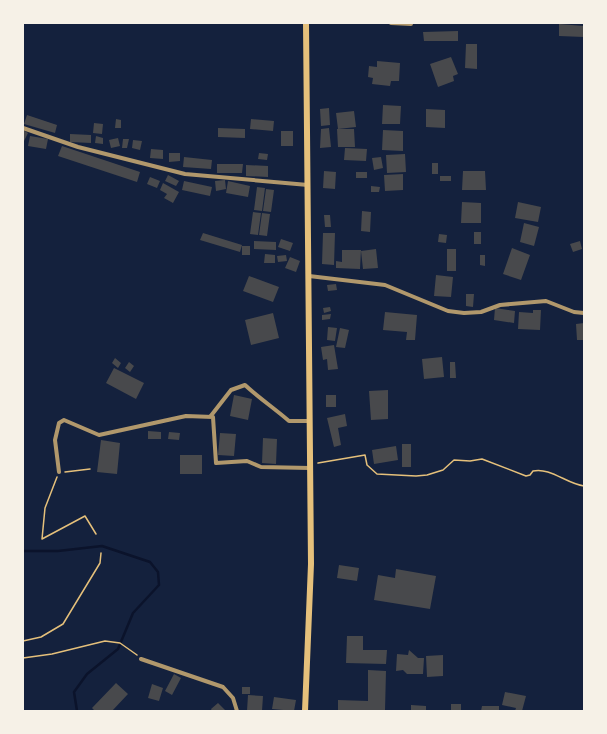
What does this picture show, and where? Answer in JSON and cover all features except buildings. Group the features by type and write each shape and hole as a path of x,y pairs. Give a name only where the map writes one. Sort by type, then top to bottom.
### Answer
{"main road":[{"path":"305,711 311,564 306,23"}],"street":[{"path":"391,23 411,24"},
{"path":"23,128 78,147 185,174 308,185"},
{"path":"309,276 385,285 448,311 464,313 481,312 500,305 546,301 574,312 584,313"},
{"path":"210,417 231,390 245,385 260,399 273,407 289,421 310,421"},
{"path":"59,472 55,440 58,423 64,420 99,435 186,416 213,417 216,463 247,461 261,467 310,466"},
{"path":"142,659 223,687 233,698 237,711"}],"path":[{"path":"310,466 365,455 367,466 377,474 416,476 444,470 454,460 470,461 482,459 526,476 530,475 533,471 541,469 575,485 584,486"},
{"path":"90,469 59,472 45,508 42,539 85,516 96,534"},
{"path":"23,641 41,636 63,624 100,563 101,553"},
{"path":"23,658 52,654 105,641 120,643 142,659"}],"waterway":[{"path":"23,551 58,551 102,546 150,562 158,572 159,585 133,613 118,649 87,674 74,692 77,711"}]}
